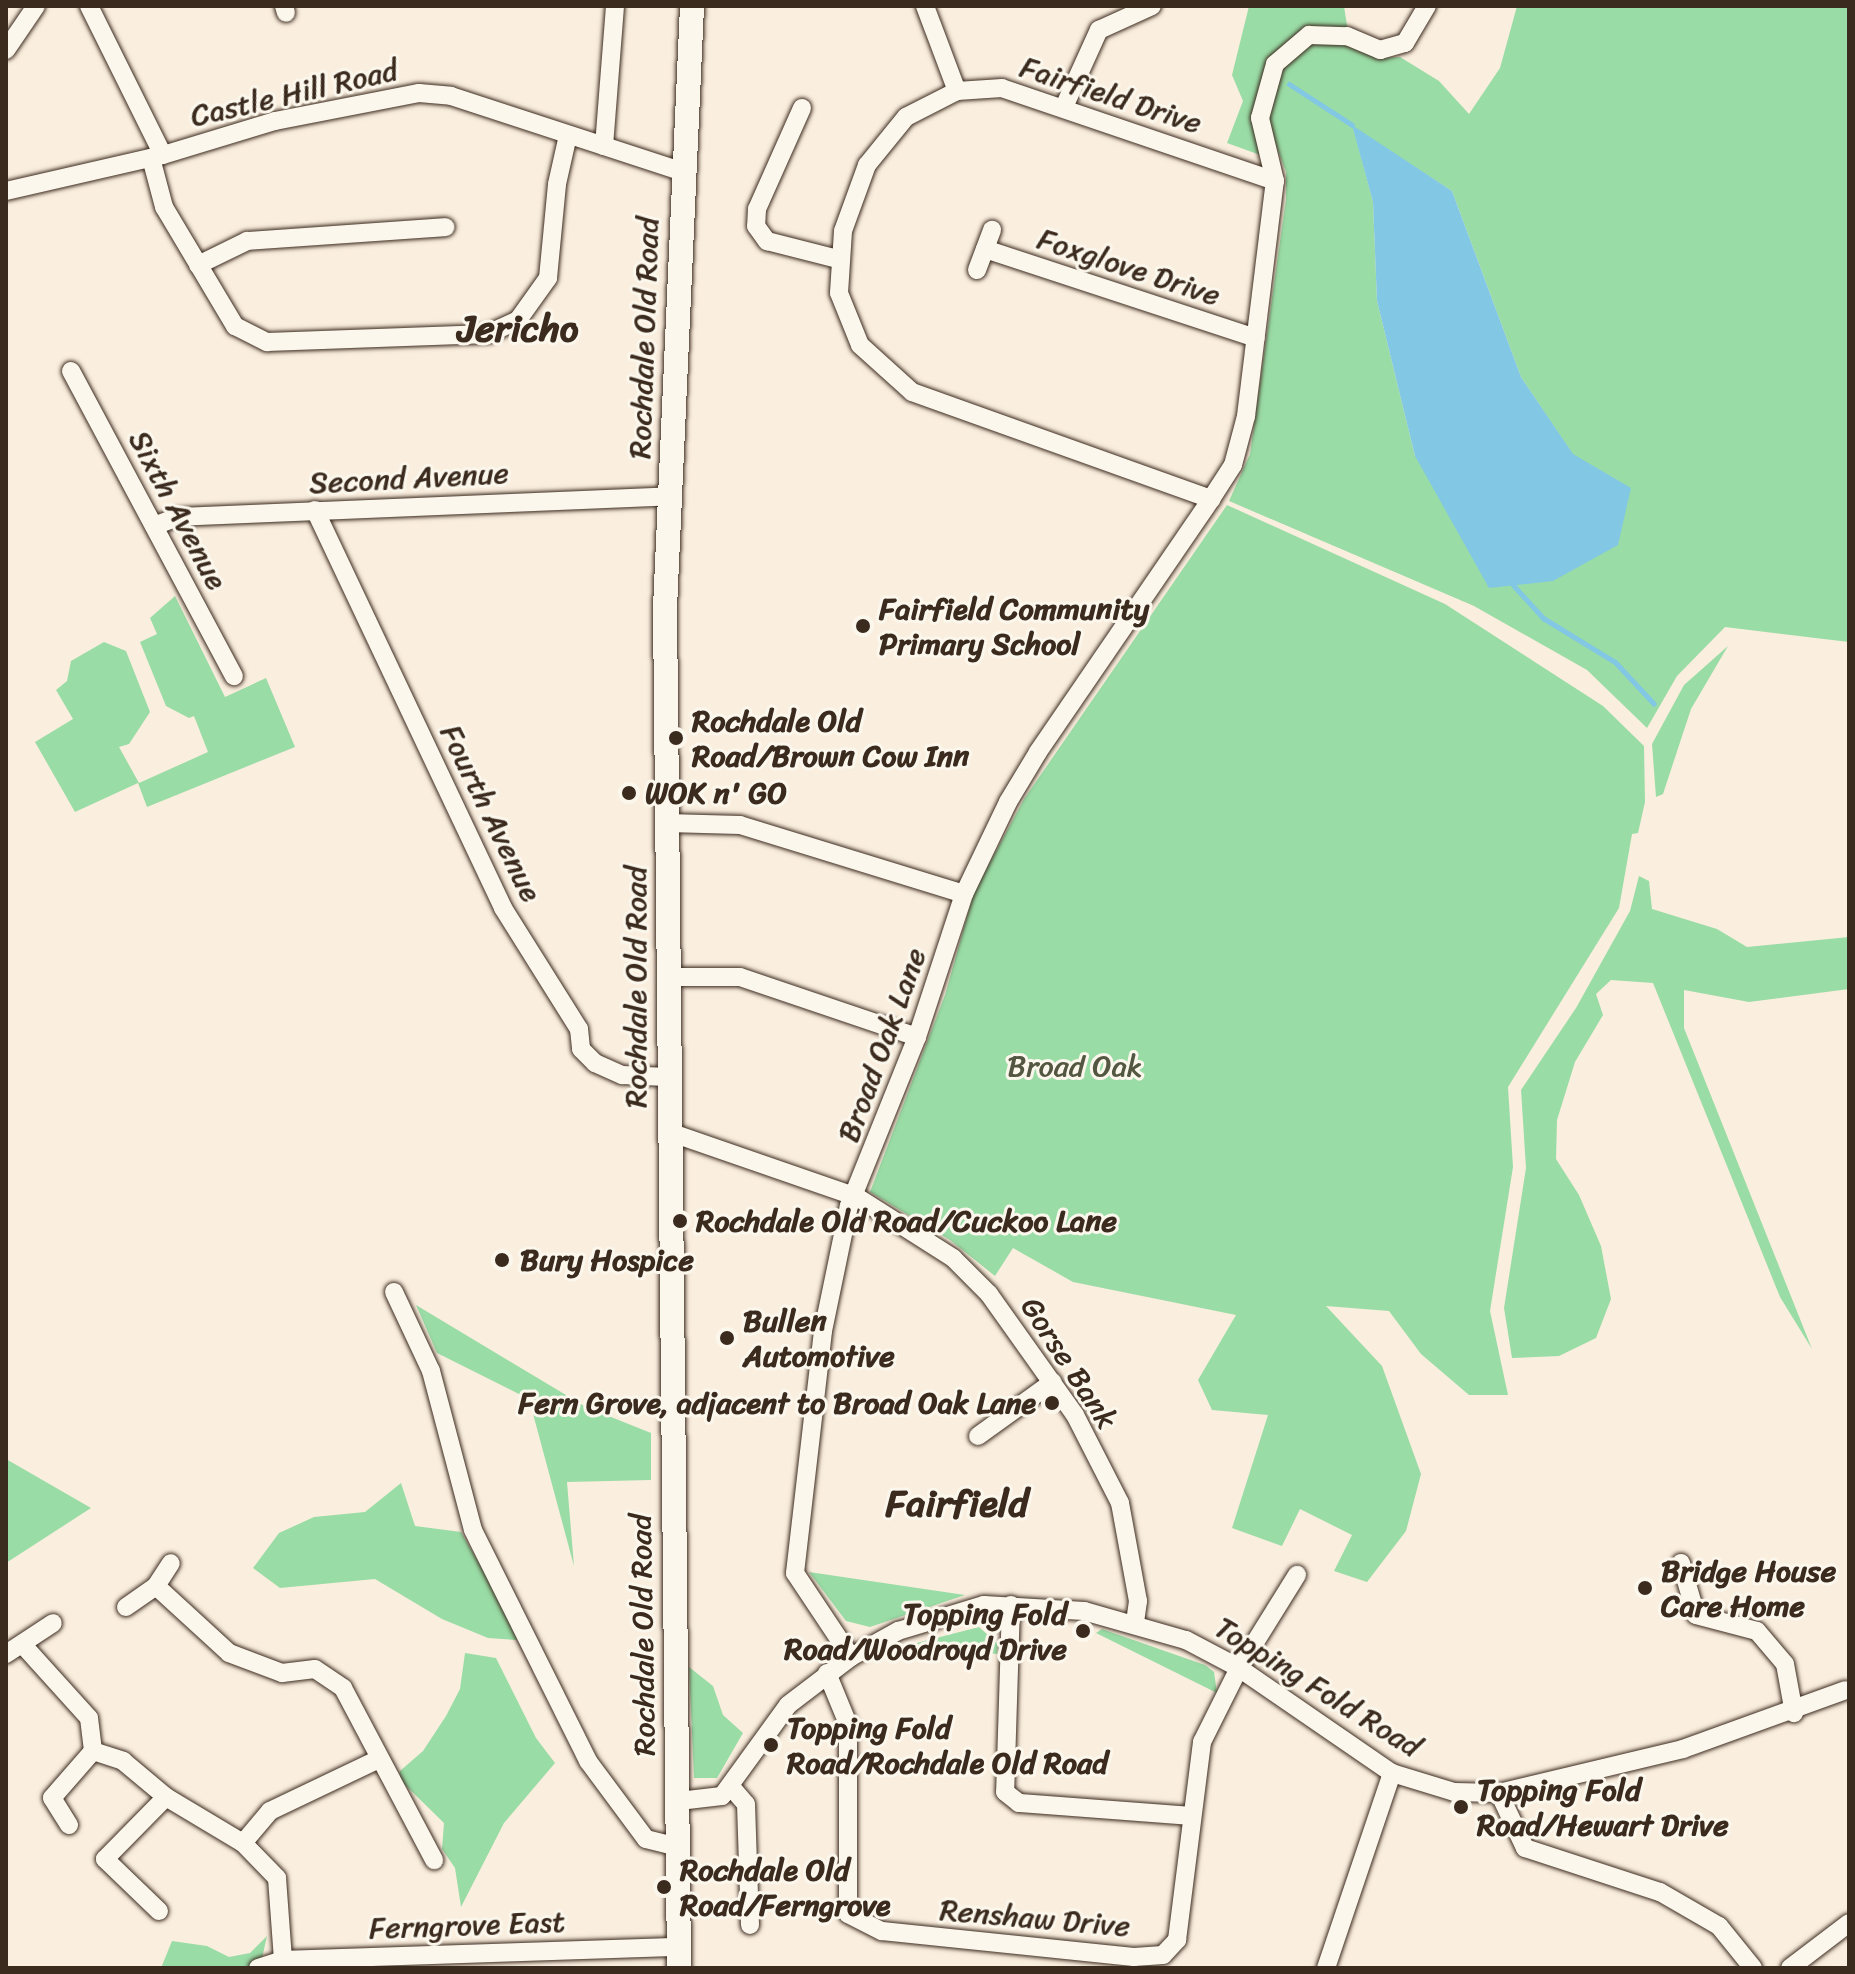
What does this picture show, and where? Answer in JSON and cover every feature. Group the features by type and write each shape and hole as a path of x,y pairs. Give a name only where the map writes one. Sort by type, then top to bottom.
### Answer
{"main road":[{"name":"Rochdale Old Road","path":"679,1958 667,1077 669,496 692,6"}],"street":[{"path":"6,50 36,6"},
{"path":"89,6 157,156 164,207 235,326 267,342 488,334 507,327 538,298 548,278 557,184 568,135"},
{"path":"604,146 615,6"},
{"path":"925,6 957,91"},
{"path":"1064,107 1099,30 1152,6"},
{"path":"1211,499 1239,449 1256,338 1275,181 1260,118 1275,64 1309,35 1347,36 1380,50 1405,43 1427,6"},
{"name":"Fairfield Drive","path":"1211,499 912,392 876,362 850,326 839,293 838,259 854,197 879,146 906,117 957,91 1002,88 1275,181"},
{"name":"Castle Hill Road","path":"6,191 157,156 275,121 406,93 451,96 684,172"},
{"path":"802,108 757,209 756,226 767,241 838,259"},
{"path":"198,265 247,241 446,227"},
{"path":"977,270 992,230"},
{"name":"Foxglove Drive","path":"985,249 1256,338"},
{"name":"Sixth Avenue","path":"71,371 234,676"},
{"name":"Second Avenue","path":"154,526 177,517 669,496"},
{"name":"Broad Oak Lane","path":"851,1657 795,1573 823,1331 836,1254 849,1206 857,1197 917,1037 964,894 1038,752 1211,499"},
{"name":"Fourth Avenue","path":"315,510 503,908 579,1029 581,1049 595,1063 622,1075 667,1077"},
{"path":"667,823 740,825 964,894"},
{"path":"668,977 740,977 917,1037"},
{"name":"Gorse Bank","path":"669,1132 857,1197 953,1258 989,1294 1053,1382 1120,1503 1138,1601 1135,1622"},
{"path":"394,1292 431,1371 473,1530 588,1761 646,1839 677,1847"},
{"path":"978,1436 1053,1382"},
{"path":"126,1607 156,1586 171,1563"},
{"path":"1681,1563 1696,1615 1757,1631 1785,1664 1794,1713"},
{"name":"Renshaw Drive","path":"827,1673 848,1724 848,1914 882,1931 1134,1957 1163,1955 1177,1940 1190,1816 1202,1742 1239,1668 1297,1575"},
{"path":"156,1586 229,1653 282,1673 315,1669 343,1688 377,1760 434,1860"},
{"name":"Topping Fold Road","path":"732,1788 788,1705 827,1673 851,1657 939,1615 984,1605 1084,1611 1135,1622 1186,1640 1239,1668 1392,1773 1454,1792 1499,1793 1683,1749 1794,1713 1846,1690"},
{"path":"1011,1605 1005,1792 1019,1803 1190,1816"},
{"path":"6,1654 53,1623"},
{"path":"23,1645 89,1718 93,1751 52,1798 69,1825"},
{"path":"93,1751 123,1761 166,1797 243,1843 277,1878 283,1960"},
{"path":"243,1843 270,1811 377,1760"},
{"path":"1326,1968 1392,1773"},
{"path":"679,1801 710,1799 732,1788 746,1804 750,1925"},
{"path":"1499,1793 1525,1848 1660,1892 1719,1926 1753,1968"},
{"path":"159,1911 99,1853 166,1797"},
{"path":"1790,1968 1849,1923"},
{"name":"Ferngrove East","path":"258,1968 283,1960 679,1958"}],"green space":[{"path":"1249,6 1344,6 1348,32 1307,29 1272,62 1263,156 1227,143 1243,101 1232,75"},
{"path":"1517,6 1849,6 1849,642 1725,627 1677,676 1647,728 1587,670 1474,606 1229,501 1250,454 1286,199 1286,172 1265,116 1279,68 1311,42 1345,40 1376,58 1400,57 1439,81 1469,114 1500,68","holes":["1353,127 1452,191 1521,377 1573,455 1631,489 1415,456 1377,301 1373,202"]},
{"name":"Broad Oak","path":"1227,505 1445,604 1603,706 1644,746 1645,802 1638,833 1632,834 1619,908 1508,1087 1513,1167 1490,1311 1508,1395 1469,1395 1421,1354 1389,1311 1326,1306 1382,1366 1421,1474 1406,1531 1367,1582 1334,1571 1352,1535 1300,1509 1282,1546 1232,1528 1268,1415 1212,1410 1198,1380 1236,1315 1073,1282 1013,1248 995,1276 950,1240 870,1192 945,995 974,892 1024,799"},
{"path":"175,596 225,697 266,678 295,747 147,807 138,783 75,812 35,742 73,719 56,690 67,681 71,661 104,642 126,651 150,712 129,744 119,747 139,783 208,752 194,716 189,718 166,706 140,642 157,634 150,618"},
{"path":"1728,646 1691,709 1663,794 1656,797 1652,744 1684,685"},
{"path":"1639,876 1649,881 1652,909 1717,929 1747,947 1849,937 1849,989 1749,1002 1684,990 1684,1028 1812,1349 1780,1297 1653,983 1611,980 1596,994 1603,1015 1575,1062 1557,1120 1556,1159 1579,1195 1601,1246 1611,1299 1596,1338 1559,1356 1512,1358 1504,1308 1526,1168 1521,1090 1576,1008 1630,911"},
{"path":"416,1305 586,1407 651,1433 651,1480 567,1482 574,1566 529,1399 437,1353"},
{"path":"6,1459 91,1508 6,1563"},
{"path":"401,1483 415,1526 461,1532 504,1606 517,1640 488,1638 442,1619 375,1579 280,1588 253,1568 279,1533 314,1517 365,1512"},
{"path":"809,1572 965,1595 870,1627 846,1621"},
{"path":"979,1627 998,1644 997,1654 913,1644"},
{"path":"1102,1629 1205,1665 1214,1672 1217,1693 1096,1633"},
{"path":"465,1653 496,1658 536,1738 555,1763 504,1823 461,1907 455,1868 442,1849 444,1823 399,1779 400,1771 423,1751 446,1716 460,1689"},
{"path":"689,1667 713,1686 723,1715 743,1733 717,1778 694,1778"},
{"path":"267,1936 261,1963 242,1968 161,1968 172,1941 207,1946 229,1957 250,1953"}],"water":[{"path":"1352,125 1452,191 1521,377 1573,454 1631,488 1618,545 1553,581 1489,588 1415,456 1377,301 1373,202"}],"waterway":[{"path":"1289,84 1352,125"},
{"path":"1513,585 1543,618 1615,662 1654,704"}],"place":[{"name":"Fairfield Community Primary School","path":"863,626"},
{"name":"Rochdale Old Road/Brown Cow Inn","path":"676,738"},
{"name":"WOK n' GO","path":"629,793"},
{"name":"Rochdale Old Road/Cuckoo Lane","path":"680,1221"},
{"name":"Bury Hospice","path":"502,1260"},
{"name":"Bullen Automotive","path":"727,1338"},
{"name":"Fern Grove, adjacent to Broad Oak Lane","path":"1052,1403"},
{"name":"Bridge House Care Home","path":"1645,1588"},
{"name":"Topping Fold Road/Woodroyd Drive","path":"1083,1631"},
{"name":"Topping Fold Road/Rochdale Old Road","path":"771,1745"},
{"name":"Topping Fold Road/Hewart Drive","path":"1461,1807"},
{"name":"Rochdale Old Road/Ferngrove","path":"664,1887"}],"district":[{"name":"Jericho","path":"518,329"},
{"name":"Fairfield","path":"957,1504"}]}
